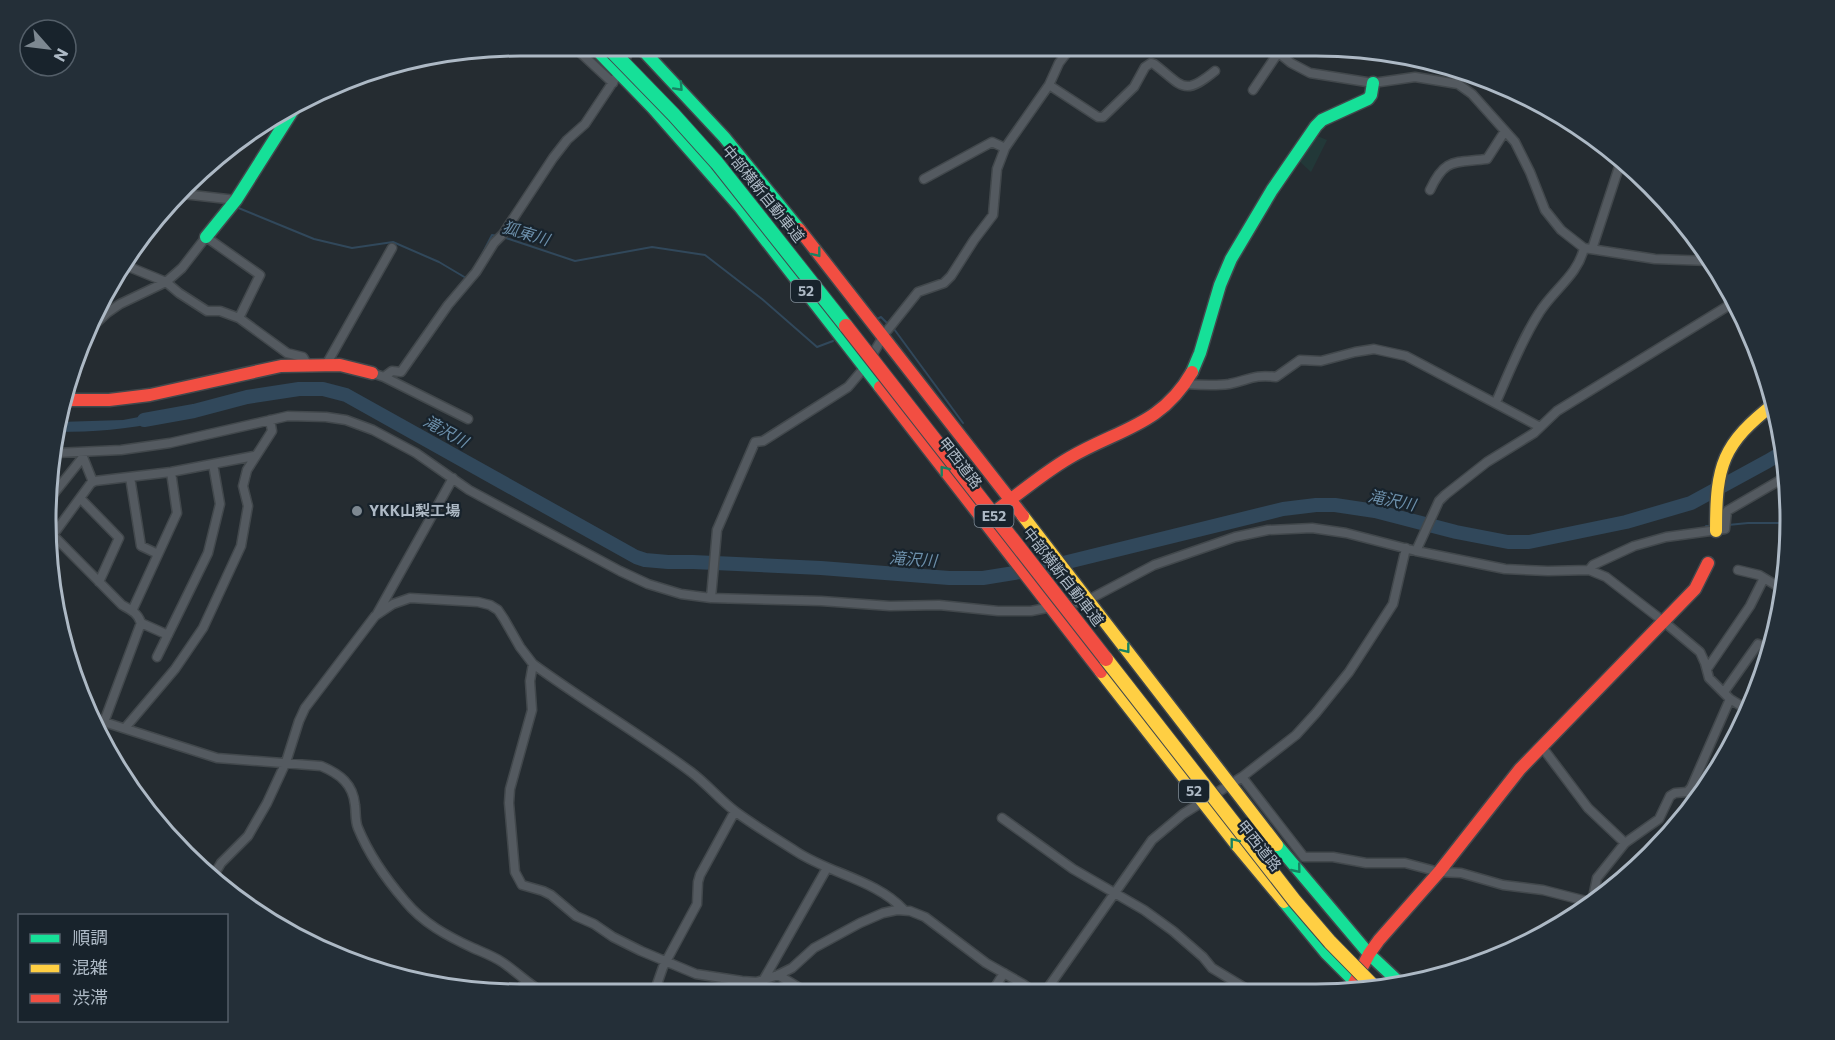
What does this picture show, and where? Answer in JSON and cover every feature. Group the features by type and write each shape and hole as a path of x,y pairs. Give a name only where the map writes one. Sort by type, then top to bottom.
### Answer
{"main road":[{"name":"甲西道路","path":"600,56 616,78 688,145 740,207 1202,802 1352,983"},
{"name":"中部横断自動車道","path":"617,56 717,162 1294,900 1330,942 1369,982"},
{"name":"甲西道路","path":"648,56 724,137 885,335 1077,587 1235,780 1301,874 1359,943 1394,978"},
{"path":"984,520 1067,459 1084,449 1136,427 1173,399 1185,384 1198,359 1225,270 1241,238 1316,126 1322,120 1368,99 1373,83"},
{"path":"206,237 233,204 288,118"},
{"path":"71,400 110,400 150,395 281,366 340,365 378,375"},
{"path":"1716,531 1715,496 1723,460 1746,426 1766,410"},
{"path":"1357,983 1369,954 1439,872 1520,769 1695,589 1708,563"},
{"path":"1359,943 1362,967"},
{"path":"1362,967 1385,969"}],"street":[{"path":"587,56 616,78"},
{"path":"378,375 392,370 401,372 448,305 476,272 494,243 503,234 553,158 567,140 585,124 616,78 627,56"},
{"path":"711,593 717,530 755,442 763,441 848,387 865,367 885,335 918,292 944,283 951,276 993,215 997,169 1005,148 1049,85 1064,56"},
{"path":"1253,90 1276,56"},
{"path":"1282,56 1310,73 1373,83 1415,77 1458,84 1472,94 1505,130 1521,153 1545,210 1561,230 1588,248 1655,259 1700,261"},
{"path":"1049,85 1098,117 1103,117 1134,87 1145,67 1151,63 1183,86 1190,87 1199,84 1215,71"},
{"path":"1458,84 1459,79"},
{"path":"1430,190 1444,167 1487,159 1505,130"},
{"path":"924,179 992,142 1005,148"},
{"path":"1496,402 1539,312 1588,248 1618,168"},
{"path":"189,195 233,204"},
{"path":"102,318 120,304 166,282 182,268 206,237 260,275 239,318"},
{"path":"326,364 392,248"},
{"path":"131,268 166,282 207,311 220,311 239,318 287,353 303,357 307,364"},
{"path":"1417,550 1439,501 1486,462 1540,427 1563,408 1727,306"},
{"path":"1185,384 1221,385 1260,375 1276,377 1300,360 1322,361 1374,349 1406,356 1540,427"},
{"path":"378,375 468,419"},
{"path":"60,453 83,454 170,443 288,416 337,419 360,425 416,453 469,490 620,571 648,584 681,594 711,593 890,606 939,605 998,611 1031,611 1088,600 1154,565 1235,537 1268,530 1312,528 1346,533 1505,569 1589,570 1606,578 1700,652 1709,678 1727,696 1741,705"},
{"path":"125,728 176,669 203,628 241,546 248,506 243,486 254,456 272,431 270,420"},
{"path":"83,454 93,482"},
{"path":"56,490 83,454"},
{"path":"56,525 93,482 171,472 254,456"},
{"path":"157,657 208,553 220,504 213,464"},
{"path":"132,611 177,513 171,472"},
{"path":"130,477 141,546 158,554"},
{"path":"216,871 221,863 248,836 267,803 286,762 305,708 375,616 453,478"},
{"path":"1589,570 1593,565 1634,546 1666,537 1725,530 1727,511 1778,481"},
{"path":"80,498 119,538 99,582"},
{"path":"56,538 122,605 139,617 141,623 104,722 217,758 321,766 343,778 352,793 358,828 375,863 407,904 435,928 501,961 528,984"},
{"path":"1051,984 1152,840 1183,814 1235,780 1296,735 1316,713 1349,672 1393,604 1406,548"},
{"path":"1738,570 1759,575 1775,585"},
{"path":"1707,669 1750,606 1764,578"},
{"path":"375,616 393,604 410,598 478,602 490,605 498,610 533,664 693,773 735,811 809,860 857,879 904,910"},
{"path":"141,623 168,635"},
{"path":"1595,891 1597,878 1624,843 1659,819 1670,796 1674,793 1687,792 1691,788 1727,696 1758,644 1762,646"},
{"path":"533,664 530,681 531,710 510,789 509,803 517,878 522,885 551,895 569,911 613,937 696,974 742,981 761,980 778,975 792,968 814,948 860,923 883,913 904,910 925,917 986,963 1021,984"},
{"path":"1542,747 1588,808 1624,843"},
{"path":"1235,780 1304,856 1405,863 1439,872 1461,873 1503,885 1544,890 1583,899"},
{"path":"657,984 666,962 697,904 700,875 735,811"},
{"path":"1002,818 1073,869 1144,910 1173,931 1212,968 1238,984"},
{"path":"758,984 827,868"},
{"path":"997,984 1004,973"},
{"path":"778,975 793,984"}],"green space":[{"path":"1315,135 1327,140 1311,172 1298,160"}],"water":[{"path":"160,413 162,422 110,430 64,432 66,422 123,420"}],"waterway":[{"name":"狐東川","path":"236,207 314,239 352,248 393,242 439,262 466,278"},
{"name":"狐東川","path":"478,262 492,235 498,236"},
{"name":"狐東川","path":"503,237 575,261 652,247 705,255 762,299 817,347 833,341"},
{"name":"狐東川","path":"877,319 881,317 889,325"},
{"name":"狐東川","path":"894,329 963,423"},
{"name":"滝沢川","path":"144,420 194,411 247,397 299,389 323,389 346,395 645,560 821,568 949,578 983,578 1039,569 1283,509 1316,505 1335,505 1375,511 1456,532 1508,542 1529,542 1626,522 1691,503 1776,456"},
{"path":"1728,525 1780,523"}],"traffic: fast":[{"path":"603,56 653,108 740,207 880,387"},
{"path":"617,56 717,163 846,326"},
{"path":"648,56 724,137 799,229"},
{"path":"1192,372 1220,285 1231,259 1272,190 1316,126 1322,120 1368,99 1373,83"},
{"path":"206,237 236,200 288,118"},
{"path":"1277,845 1369,954 1394,978"},
{"path":"1284,902 1326,953 1356,983"}],"traffic: slow":[{"path":"1716,531 1718,489 1726,458 1743,431 1766,410"},
{"path":"1023,516 1277,845"},
{"path":"1106,659 1294,900 1330,942 1369,982"},
{"path":"1101,672 1284,902"}],"traffic: jam":[{"path":"799,229 1023,516"},
{"path":"846,326 1106,659"},
{"path":"71,400 109,400 150,395 281,366 340,365 372,373"},
{"path":"986,518 1069,458 1152,415 1167,404 1192,372"},
{"path":"880,387 1101,672"},
{"path":"1354,983 1379,940 1439,872 1520,769 1695,589 1708,563"}],"place":[{"name":"YKK山梨工場","path":"357,511"}]}
